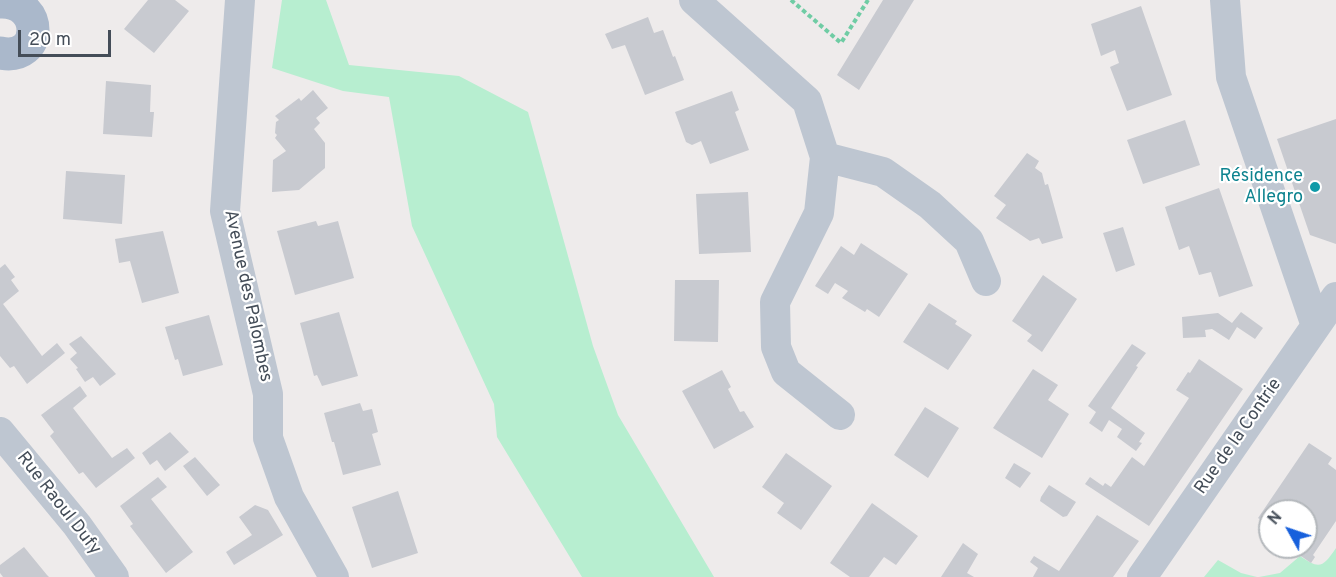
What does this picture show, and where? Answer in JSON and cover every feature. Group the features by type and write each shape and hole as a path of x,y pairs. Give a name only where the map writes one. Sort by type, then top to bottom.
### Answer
{"main road":[{"path":"3,58 18,52 32,39 16,4"}],"street":[{"name":"Avenue des Palombes","path":"240,0 225,211 268,394 268,438 289,497 334,577"},
{"path":"694,0 807,101 825,157 819,213 775,302 776,347 786,372 840,415"},
{"path":"1226,0 1231,77 1316,326"},
{"path":"825,157 883,172 930,205 969,241 986,281"},
{"name":"Rue de la Contrie","path":"1142,577 1336,297"},
{"name":"Rue Raoul Dufy","path":"0,432 77,525 114,577"}],"path":[{"path":"791,0 841,43 868,0"}],"green space":[{"path":"282,0 326,0 349,65 459,76 528,112 593,346 618,415 714,577 582,577 497,437 494,404 412,226 389,97 343,91 272,68"},
{"path":"1336,548 1336,577 1259,577 1280,573 1296,559 1305,559 1317,565 1328,559"},
{"path":"1218,560 1241,573 1257,577 1204,577"}],"building":[{"path":"148,0 175,0 189,11 154,53 124,29"},
{"path":"883,0 914,0 859,90 837,75"},
{"path":"1141,6 1172,95 1127,111 1110,67 1119,63 1115,50 1101,56 1091,24"},
{"path":"648,17 654,33 663,30 684,80 645,95 625,45 612,49 605,34"},
{"path":"106,81 151,85 150,112 154,112 152,137 103,134"},
{"path":"313,90 328,108 316,118 320,123 314,129 325,143 325,168 299,190 272,192 273,160 286,151 275,138 277,135 275,133 276,122 279,120 275,116 299,98 301,101"},
{"path":"732,91 739,110 735,112 749,150 710,164 701,141 692,145 686,142 675,112"},
{"name":"Résidence Allegro","path":"1336,119 1336,244 1310,235 1277,139"},
{"path":"1185,120 1200,165 1143,184 1127,140"},
{"path":"1027,153 1039,161 1035,168 1042,173 1045,185 1048,184 1063,238 1042,244 1039,238 1030,241 996,218 1006,205 994,196"},
{"path":"66,171 125,175 122,224 63,219"},
{"path":"1219,188 1253,286 1219,297 1211,272 1199,275 1189,246 1179,250 1165,207"},
{"path":"748,192 751,252 699,254 696,194"},
{"path":"316,221 318,226 338,221 354,278 295,295 277,231"},
{"path":"1123,227 1135,265 1116,272 1103,233"},
{"path":"163,231 179,293 142,303 130,261 119,263 115,239"},
{"path":"861,243 908,274 879,317 867,309 865,312 842,298 848,291 835,283 828,294 815,286 841,246 854,255"},
{"path":"5,264 15,277 11,280 19,291 3,304 42,356 57,343 65,353 27,384 14,366 10,368 0,356 0,268"},
{"path":"1043,275 1077,299 1042,352 1027,341 1032,335 1012,321"},
{"path":"675,280 719,280 718,342 674,341"},
{"path":"929,303 957,321 955,324 972,335 948,370 903,342"},
{"path":"339,312 358,376 322,386 317,375 314,376 300,323"},
{"path":"1241,312 1263,328 1255,339 1237,327 1229,340 1212,329 1205,330 1206,337 1183,338 1182,317 1218,313 1232,323"},
{"path":"209,315 223,365 183,376 178,359 175,360 165,327"},
{"path":"81,336 116,374 100,386 93,377 85,382 70,359 77,353 69,344"},
{"path":"1132,344 1146,353 1111,408 1145,433 1136,451 1117,437 1122,429 1109,420 1102,432 1089,423 1096,412 1088,406"},
{"path":"1199,359 1243,389 1149,526 1085,484 1090,477 1103,486 1105,483 1111,487 1132,457 1144,466 1189,398 1176,390"},
{"path":"1033,369 1058,385 1048,400 1069,414 1042,458 993,428"},
{"path":"722,370 731,387 728,389 740,412 744,411 754,427 714,449 682,391"},
{"path":"80,386 87,396 73,408 112,458 127,448 135,458 96,488 83,472 79,474 50,436 54,432 41,415"},
{"path":"360,403 363,411 372,409 378,432 372,434 381,465 343,475 324,413"},
{"path":"925,407 959,428 928,478 894,455"},
{"path":"170,432 189,452 165,471 157,460 150,465 142,453"},
{"path":"1309,443 1332,458 1328,464 1336,470 1336,521 1318,548 1318,499 1271,499"},
{"path":"786,453 832,486 801,530 777,513 784,503 762,487"},
{"path":"195,457 220,485 207,496 183,466"},
{"path":"1014,463 1031,473 1020,488 1005,478"},
{"path":"158,477 167,487 151,499 193,552 166,573 130,526 133,524 120,506"},
{"path":"1049,485 1076,502 1067,516 1063,517 1040,501"},
{"path":"398,491 418,553 372,568 352,507"},
{"path":"872,503 918,536 896,565 884,557 869,577 850,577 830,563"},
{"path":"255,505 268,510 283,535 234,565 226,552 252,535 239,517"},
{"path":"1097,515 1139,541 1113,577 1033,577 1038,568 1030,562 1034,556 1059,571"},
{"path":"963,543 978,554 967,573 974,577 941,577"},
{"path":"24,547 49,577 3,577 0,573 0,565"}],"place":[{"name":"Résidence Allegro","path":"1315,187"}]}
